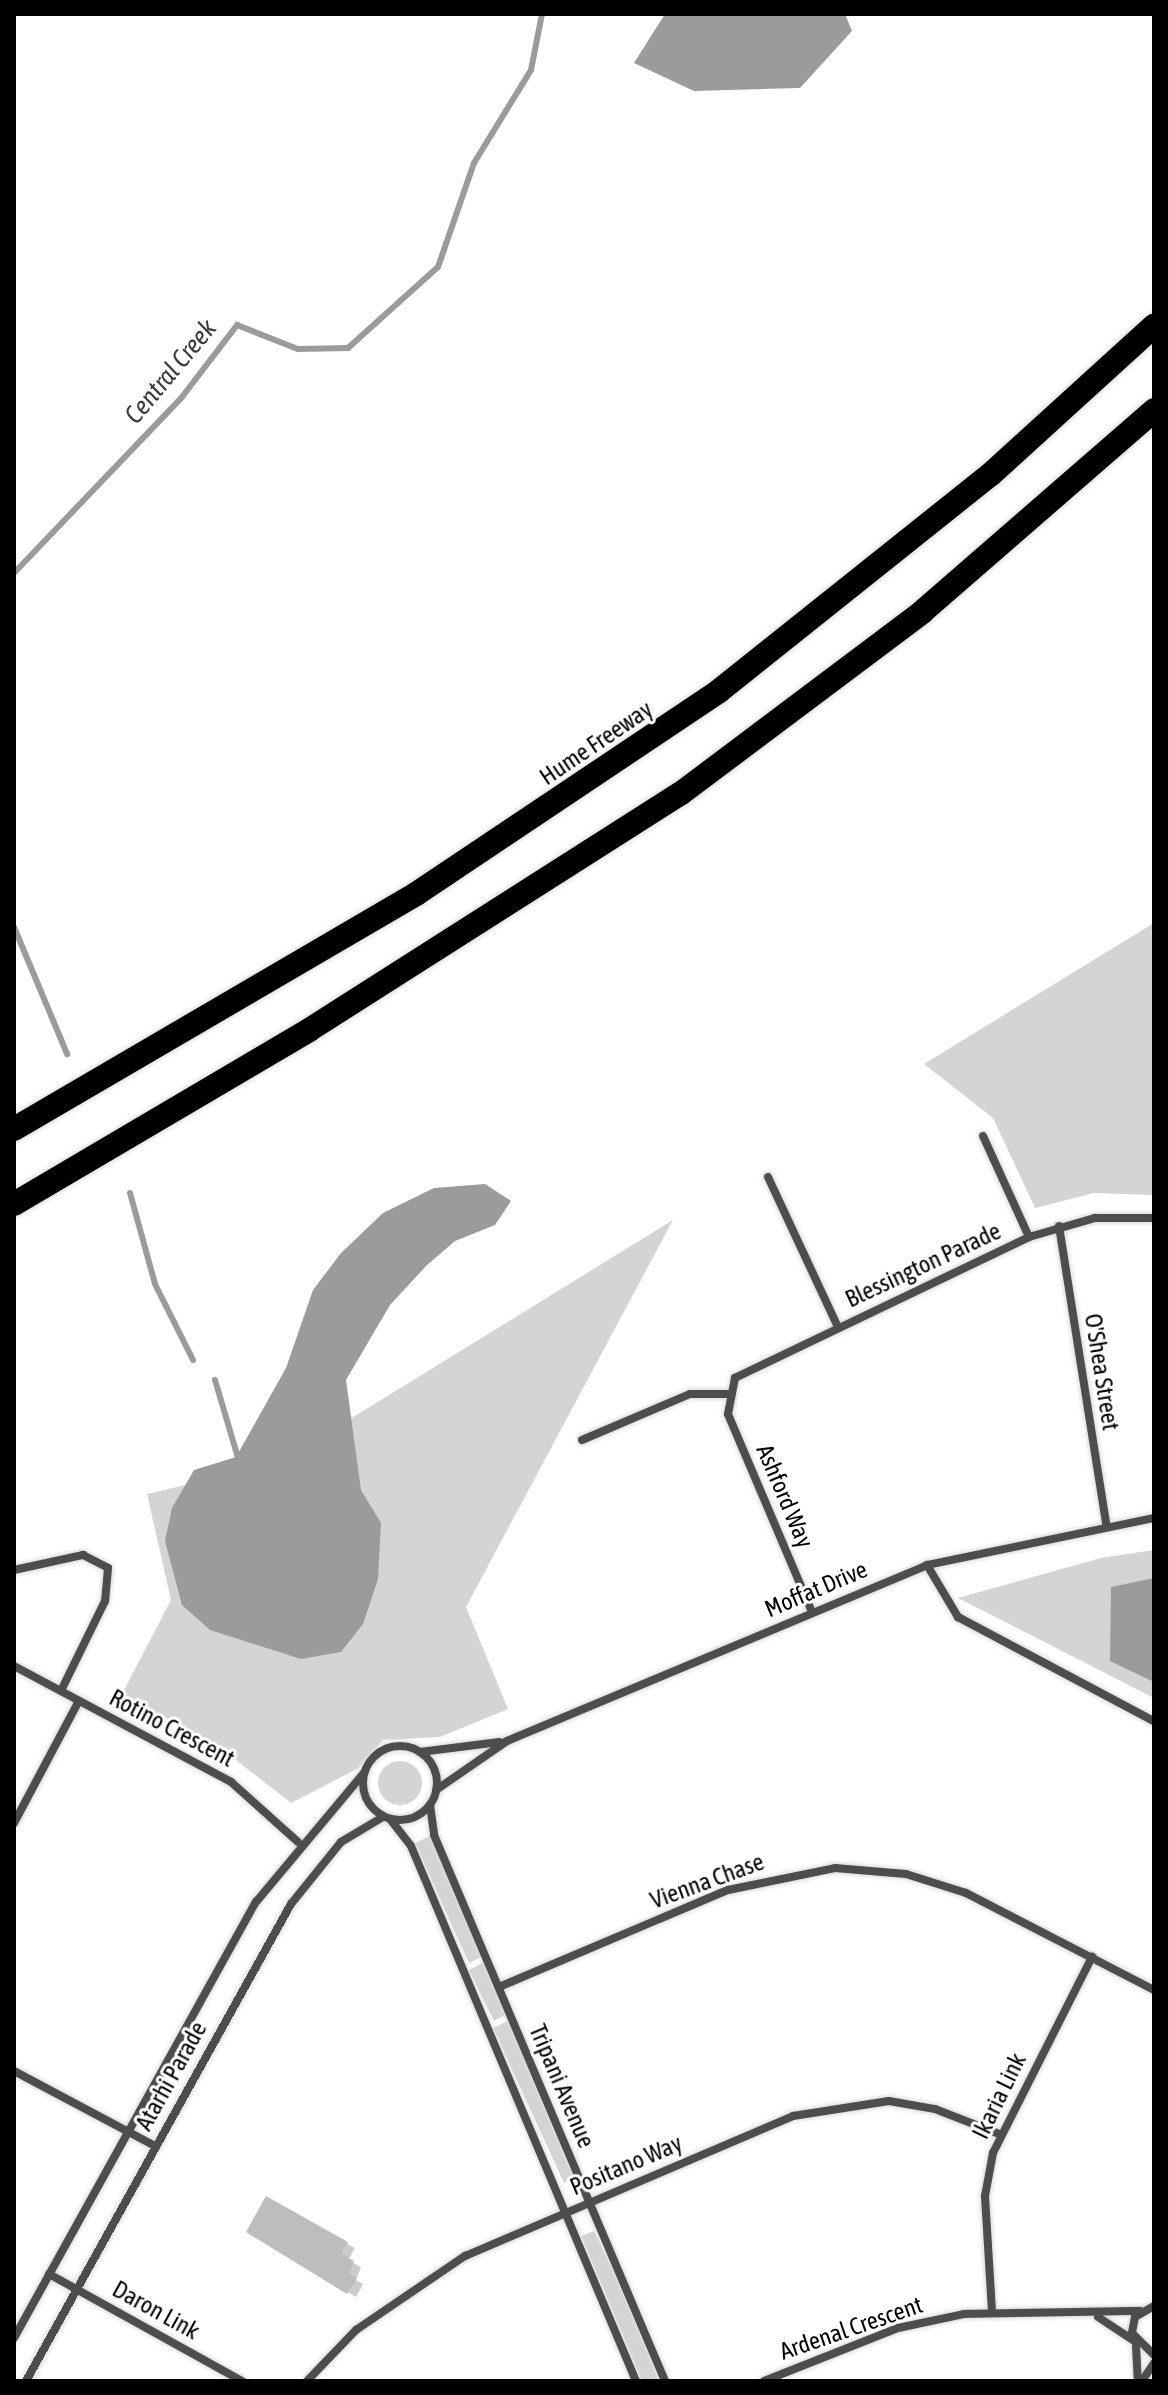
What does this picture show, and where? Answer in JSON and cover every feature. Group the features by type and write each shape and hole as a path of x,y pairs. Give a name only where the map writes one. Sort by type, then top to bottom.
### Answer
{"highway":[{"name":"Hume Freeway","path":"14,1129 416,894 719,691 990,475 1154,326"},
{"path":"14,1204 322,1021 680,794 922,612 1154,410"}],"street":[{"path":"983,1136 1029,1237"},
{"path":"768,1177 838,1327"},
{"name":"Blessington Parade","path":"727,1394 742,1373 1029,1237 1059,1226 1154,1218"},
{"name":"O'Shea Street","path":"1059,1226 1106,1524"},
{"path":"582,1440 690,1394 727,1394"},
{"name":"Ashford Way","path":"727,1394 728,1414 812,1612"},
{"name":"Moffat Drive","path":"436,1790 507,1741 927,1565 1106,1524 1154,1518"},
{"path":"14,1570 83,1555 108,1568 102,1610 61,1691"},
{"path":"927,1565 958,1617 1154,1721"},
{"name":"Rotino Crescent","path":"14,1666 231,1782 298,1842"},
{"path":"14,1823 79,1701"},
{"name":"Moffat Drive","path":"420,1752 507,1741"},
{"path":"386,1748 420,1752 434,1769 436,1790 430,1805 412,1819 386,1818 365,1799 363,1774 386,1748"},
{"name":"Atarhi Parade","path":"14,2338 256,1902 298,1842 363,1774"},
{"name":"Tripani Avenue","path":"430,1805 434,1835 665,2381"},
{"name":"Atarhi Parade","path":"26,2381 291,1904 341,1842 386,1818"},
{"name":"Tripani Avenue","path":"386,1818 411,1846 636,2381"},
{"name":"Vienna Chase","path":"499,1987 728,1890 835,1868 938,1882 1154,1990"},
{"name":"Ikaria Link","path":"992,2311 985,2196 999,2134 1092,1957"},
{"path":"14,2071 155,2146"},
{"name":"Positano Way","path":"307,2381 356,2330 427,2277 589,2201 839,2104 915,2104 999,2134"},
{"name":"Daron Link","path":"49,2274 242,2381"},
{"path":"1140,2381 1134,2342 1142,2310 1154,2300"},
{"name":"Ardenal Crescent","path":"764,2381 898,2328 992,2311 1096,2316 1154,2306"},
{"name":"Ardenal Crescent","path":"1096,2316 1154,2355"},
{"path":"1140,2381 1154,2363"}],"shaded area":[{"path":"665,14 845,14 852,31 800,88 694,91 634,63"},
{"path":"1154,923 1154,1195 1094,1193 1035,1208 993,1118 924,1064"},
{"path":"485,1184 511,1201 495,1225 455,1241 427,1265 390,1305 346,1380 361,1490 381,1523 378,1579 363,1624 341,1652 301,1659 210,1630 182,1605 165,1541 172,1508 194,1470 236,1457 286,1368 313,1290 341,1253 383,1213 434,1188"},
{"path":"673,1220 466,1607 508,1709 440,1737 383,1740 357,1769 291,1803 218,1746 122,1694 171,1600 147,1494 277,1464"},
{"path":"1154,1550 1154,1698 958,1598 1101,1558"},
{"path":"1154,1578 1154,1682 1110,1661 1111,1587"},
{"path":"400,1761 415,1768 422,1783 415,1798 400,1805 385,1798 378,1783 385,1768"},
{"path":"430,1836 481,1957 469,1963 415,1843"},
{"path":"483,1963 505,2015 494,2021 469,1970"},
{"path":"508,2021 573,2177 564,2183 493,2028"},
{"path":"594,2231 659,2381 642,2381 581,2236"}],"building":[{"path":"266,2196 348,2242 341,2254 354,2261 349,2274 357,2278 347,2294 246,2232"}],"waterway":[{"name":"Central Creek","path":"14,573 182,397 237,325 298,349 348,348 438,267 474,163 531,70 542,14"},
{"name":"Central Creek","path":"14,927 67,1054"},
{"name":"Central Creek","path":"130,1193 155,1284 193,1360"},
{"name":"Central Creek","path":"215,1380 239,1461"}]}
